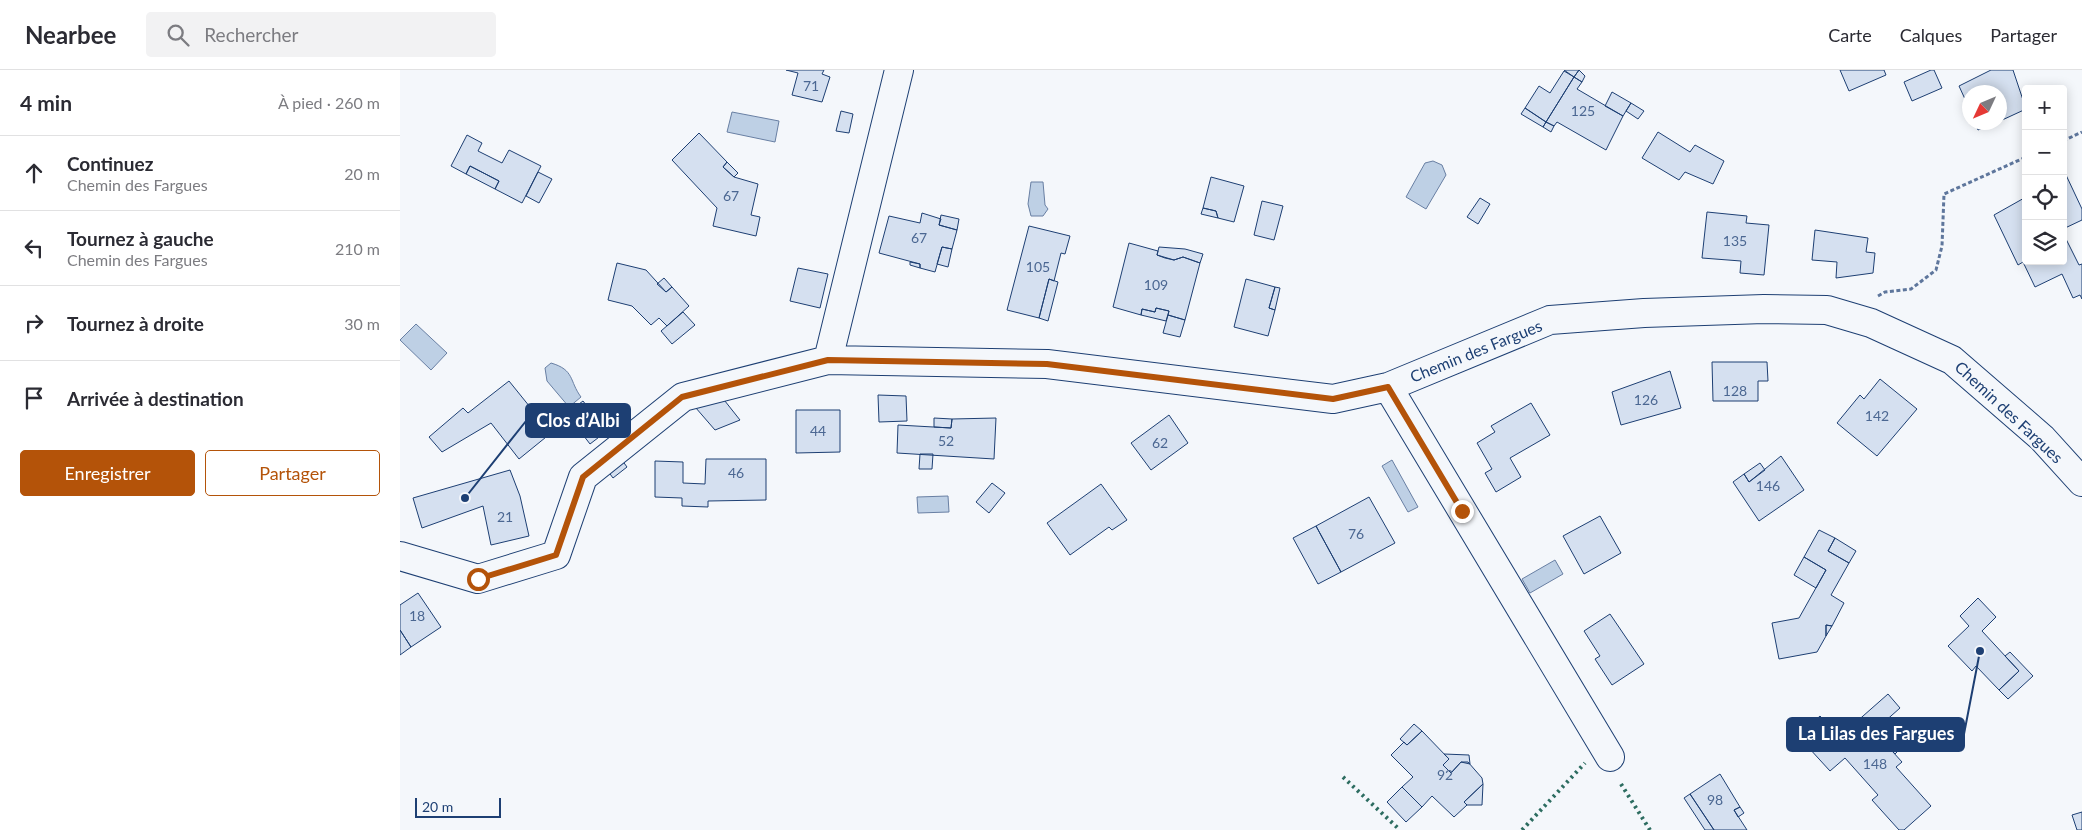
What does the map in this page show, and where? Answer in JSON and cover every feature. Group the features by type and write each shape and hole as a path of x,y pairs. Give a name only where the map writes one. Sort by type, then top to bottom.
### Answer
{"street":[{"path":"828,360 899,70"},
{"name":"Chemin des Fargues","path":"400,556 478,579 556,555 583,477 682,397 828,360 1047,364 1333,399 1388,387 1550,320 1644,313 1764,309 1827,310 1871,323 1952,360 2042,438 2082,482"},
{"path":"1388,387 1610,757"}],"path":[{"path":"2067,139 2082,132"},
{"path":"1841,313 1885,292 1911,289 1936,270 1942,246 1944,194 2022,159"}],"water":[{"path":"732,112 779,121 775,142 727,132"},
{"path":"1433,161 1442,165 1446,175 1426,209 1406,197 1425,163"},
{"path":"1031,182 1043,182 1045,205 1048,209 1043,216 1031,216 1028,204"},
{"path":"416,324 447,353 431,370 400,340"},
{"path":"551,363 568,373 581,397 569,407 547,381 545,368"},
{"path":"1392,460 1418,507 1408,512 1382,466"},
{"path":"948,496 949,512 918,513 917,497"},
{"path":"1555,560 1563,574 1530,593 1522,579"}],"building":[{"path":"786,70 824,70 822,74 830,77 822,102 792,95 798,73"},
{"path":"1564,70 1579,70 1574,77"},
{"path":"1579,70 1585,76 1582,82 1574,77"},
{"path":"1840,70 1884,70 1886,75 1849,91"},
{"path":"1934,70 1942,88 1912,101 1904,82"},
{"path":"1991,70 2013,70 2022,97 2022,111 2007,118 2007,85 1962,85 1962,93 1959,86"},
{"path":"1564,71 1574,77 1546,122 1525,108 1539,86 1550,93"},
{"path":"1574,77 1582,82 1577,89 1623,116 1606,150 1557,122 1554,126 1546,122"},
{"path":"1612,92 1631,103 1623,116 1605,106"},
{"path":"1631,103 1644,111 1638,119 1626,111"},
{"path":"1525,108 1546,122 1543,127 1521,114"},
{"path":"841,111 853,114 849,133 836,131"},
{"path":"1546,122 1554,126 1551,132 1543,127"},
{"path":"1658,132 1690,152 1695,145 1724,161 1713,184 1685,172 1679,180 1642,158"},
{"path":"699,133 727,162 723,167 734,177 758,184 751,215 760,217 756,236 713,226 717,208 672,160"},
{"path":"467,135 482,143 478,151 502,163 509,150 541,166 522,203 495,189 499,181 470,166 466,174 451,166"},
{"path":"727,162 738,173 734,177 723,167"},
{"path":"470,166 499,181 495,189 466,174"},
{"path":"538,172 552,179 539,203 526,196"},
{"path":"1211,177 1244,186 1234,222 1218,218 1216,211 1203,208"},
{"path":"2067,177 2082,209 2082,220 2067,227"},
{"path":"1480,198 1490,204 1478,224 1467,217"},
{"path":"2022,199 2022,263 2018,265 1994,215"},
{"path":"1262,201 1283,206 1274,240 1254,235"},
{"path":"1203,208 1216,211 1218,218 1201,214"},
{"path":"1707,212 1747,216 1746,223 1769,225 1764,275 1740,273 1741,261 1702,258"},
{"path":"922,213 941,219 939,225 957,230 952,249 942,247 935,272 920,268 920,264 879,253 889,216 920,223"},
{"path":"941,215 959,219 957,230 939,225"},
{"path":"1029,226 1070,236 1065,254 1061,253 1054,281 1049,279 1039,318 1007,310"},
{"path":"1815,230 1868,238 1866,252 1875,253 1873,273 1836,278 1837,262 1812,260"},
{"path":"2067,241 2079,265 2082,264 2082,299 2080,295 2073,298 2062,274 2035,287 2024,265 2067,265"},
{"path":"1129,243 1158,251 1157,255 1165,258 1174,260 1183,257 1200,263 1185,320 1168,315 1169,311 1156,308 1155,312 1142,309 1141,315 1113,307"},
{"path":"942,247 952,249 948,267 937,264"},
{"path":"1159,247 1185,249 1203,254 1200,263 1183,257 1174,260 1157,255"},
{"path":"910,262 920,264 920,268 910,265"},
{"path":"617,263 646,270 666,292 672,287 689,306 667,326 659,318 651,325 632,306 608,300"},
{"path":"798,268 828,274 820,308 790,301"},
{"path":"664,278 672,287 666,292 657,284"},
{"path":"1049,279 1058,282 1048,321 1039,318"},
{"path":"1246,279 1275,287 1269,308 1275,310 1268,336 1234,327"},
{"path":"1275,287 1280,288 1275,310 1269,308"},
{"path":"1156,308 1169,311 1166,321 1141,315 1142,309 1155,312"},
{"path":"683,312 695,325 672,344 661,331"},
{"path":"1168,315 1185,320 1180,337 1163,333"},
{"path":"1712,362 1767,362 1768,381 1758,381 1758,401 1713,401"},
{"path":"1670,371 1681,408 1621,425 1612,392"},
{"path":"1880,379 1917,409 1877,456 1837,423 1860,395 1864,399"},
{"path":"509,381 551,433 519,459 491,423 442,452 429,437 463,408 468,413"},
{"path":"717,391 740,420 715,430 689,400"},
{"path":"878,395 906,396 907,421 879,422"},
{"path":"583,401 593,414 577,427 568,416 571,410"},
{"path":"1531,403 1550,435 1510,458 1521,477 1496,492 1485,473 1492,469 1477,443 1495,432 1491,426"},
{"path":"796,410 840,410 840,452 796,453"},
{"path":"593,414 607,431 590,444 577,427"},
{"path":"1169,415 1188,443 1151,470 1131,443"},
{"path":"934,418 952,419 951,428 934,427"},
{"path":"996,418 994,459 897,453 898,425 951,428 952,419"},
{"path":"616,452 627,467 613,478 602,463"},
{"path":"920,454 933,454 932,469 919,469"},
{"path":"1781,456 1804,490 1759,521 1733,482 1744,474 1749,482"},
{"path":"706,459 766,459 766,500 708,501 708,507 682,506 682,498 655,497 655,461 683,462 683,483 705,484"},
{"path":"1760,463 1765,470 1749,482 1744,474"},
{"path":"510,470 520,496 529,536 491,545 483,506 422,528 413,498"},
{"path":"992,483 1005,493 989,513 976,502"},
{"path":"1101,484 1127,520 1112,530 1109,527 1070,555 1047,523"},
{"path":"1369,497 1395,543 1341,572 1316,526"},
{"path":"1600,516 1621,553 1584,574 1563,536"},
{"path":"1316,526 1341,572 1318,584 1293,538"},
{"path":"1819,530 1835,538 1828,551 1849,563 1831,595 1844,603 1832,626 1826,625 1826,636 1817,652 1779,659 1772,623 1799,618 1826,570 1804,557"},
{"path":"1835,538 1856,551 1849,563 1828,551"},
{"path":"1804,557 1826,570 1816,588 1794,575"},
{"path":"418,593 441,627 411,647 400,630 400,605"},
{"path":"1978,598 1996,617 1982,631 2019,671 1999,690 1976,666 1972,671 1948,646 1969,626 1960,616"},
{"path":"1610,614 1644,664 1612,685 1595,659 1600,656 1584,631"},
{"path":"1826,625 1832,626 1826,636"},
{"path":"400,630 411,647 400,655"},
{"path":"2010,652 2033,676 2008,699 1999,690 2019,671 2005,656"},
{"path":"1888,694 1900,708 1874,731 1902,762 1896,767 1931,806 1904,830 1899,830 1872,800 1878,795 1845,758 1830,771 1798,736 1820,716 1828,724 1835,718 1846,731"},
{"path":"1889,718 1908,741 1895,754 1874,731"},
{"path":"1414,724 1422,731 1407,745 1400,739"},
{"path":"1422,731 1449,759 1443,765 1451,773 1461,762 1468,762 1482,778 1483,784 1464,802 1467,805 1454,817 1432,796 1422,807 1402,787 1413,777 1391,755 1404,742 1407,745"},
{"path":"1444,754 1469,755 1470,764 1461,762 1451,773 1443,765 1449,759"},
{"path":"1720,774 1740,807 1734,810 1747,830 1714,830 1690,794"},
{"path":"1483,784 1482,805 1467,805 1464,802"},
{"path":"1402,787 1422,807 1406,822 1387,802"},
{"path":"1690,794 1714,830 1705,830 1684,798"},
{"path":"1740,807 1744,813 1738,817 1734,810"},
{"path":"2082,812 2082,830 2077,830 2072,815"}],"hedge":[{"path":"1522,830 1585,763"},
{"path":"1343,777 1400,830"},
{"path":"1621,784 1650,830"}],"place":[{"name":"Clos d’Albi","path":"465,498"},
{"name":"La Lilas des Fargues","path":"1980,651"}],"route":[{"path":"478,579 556,555 583,477 682,397 828,360 1047,364 1333,399 1388,387 1462,511"}]}
